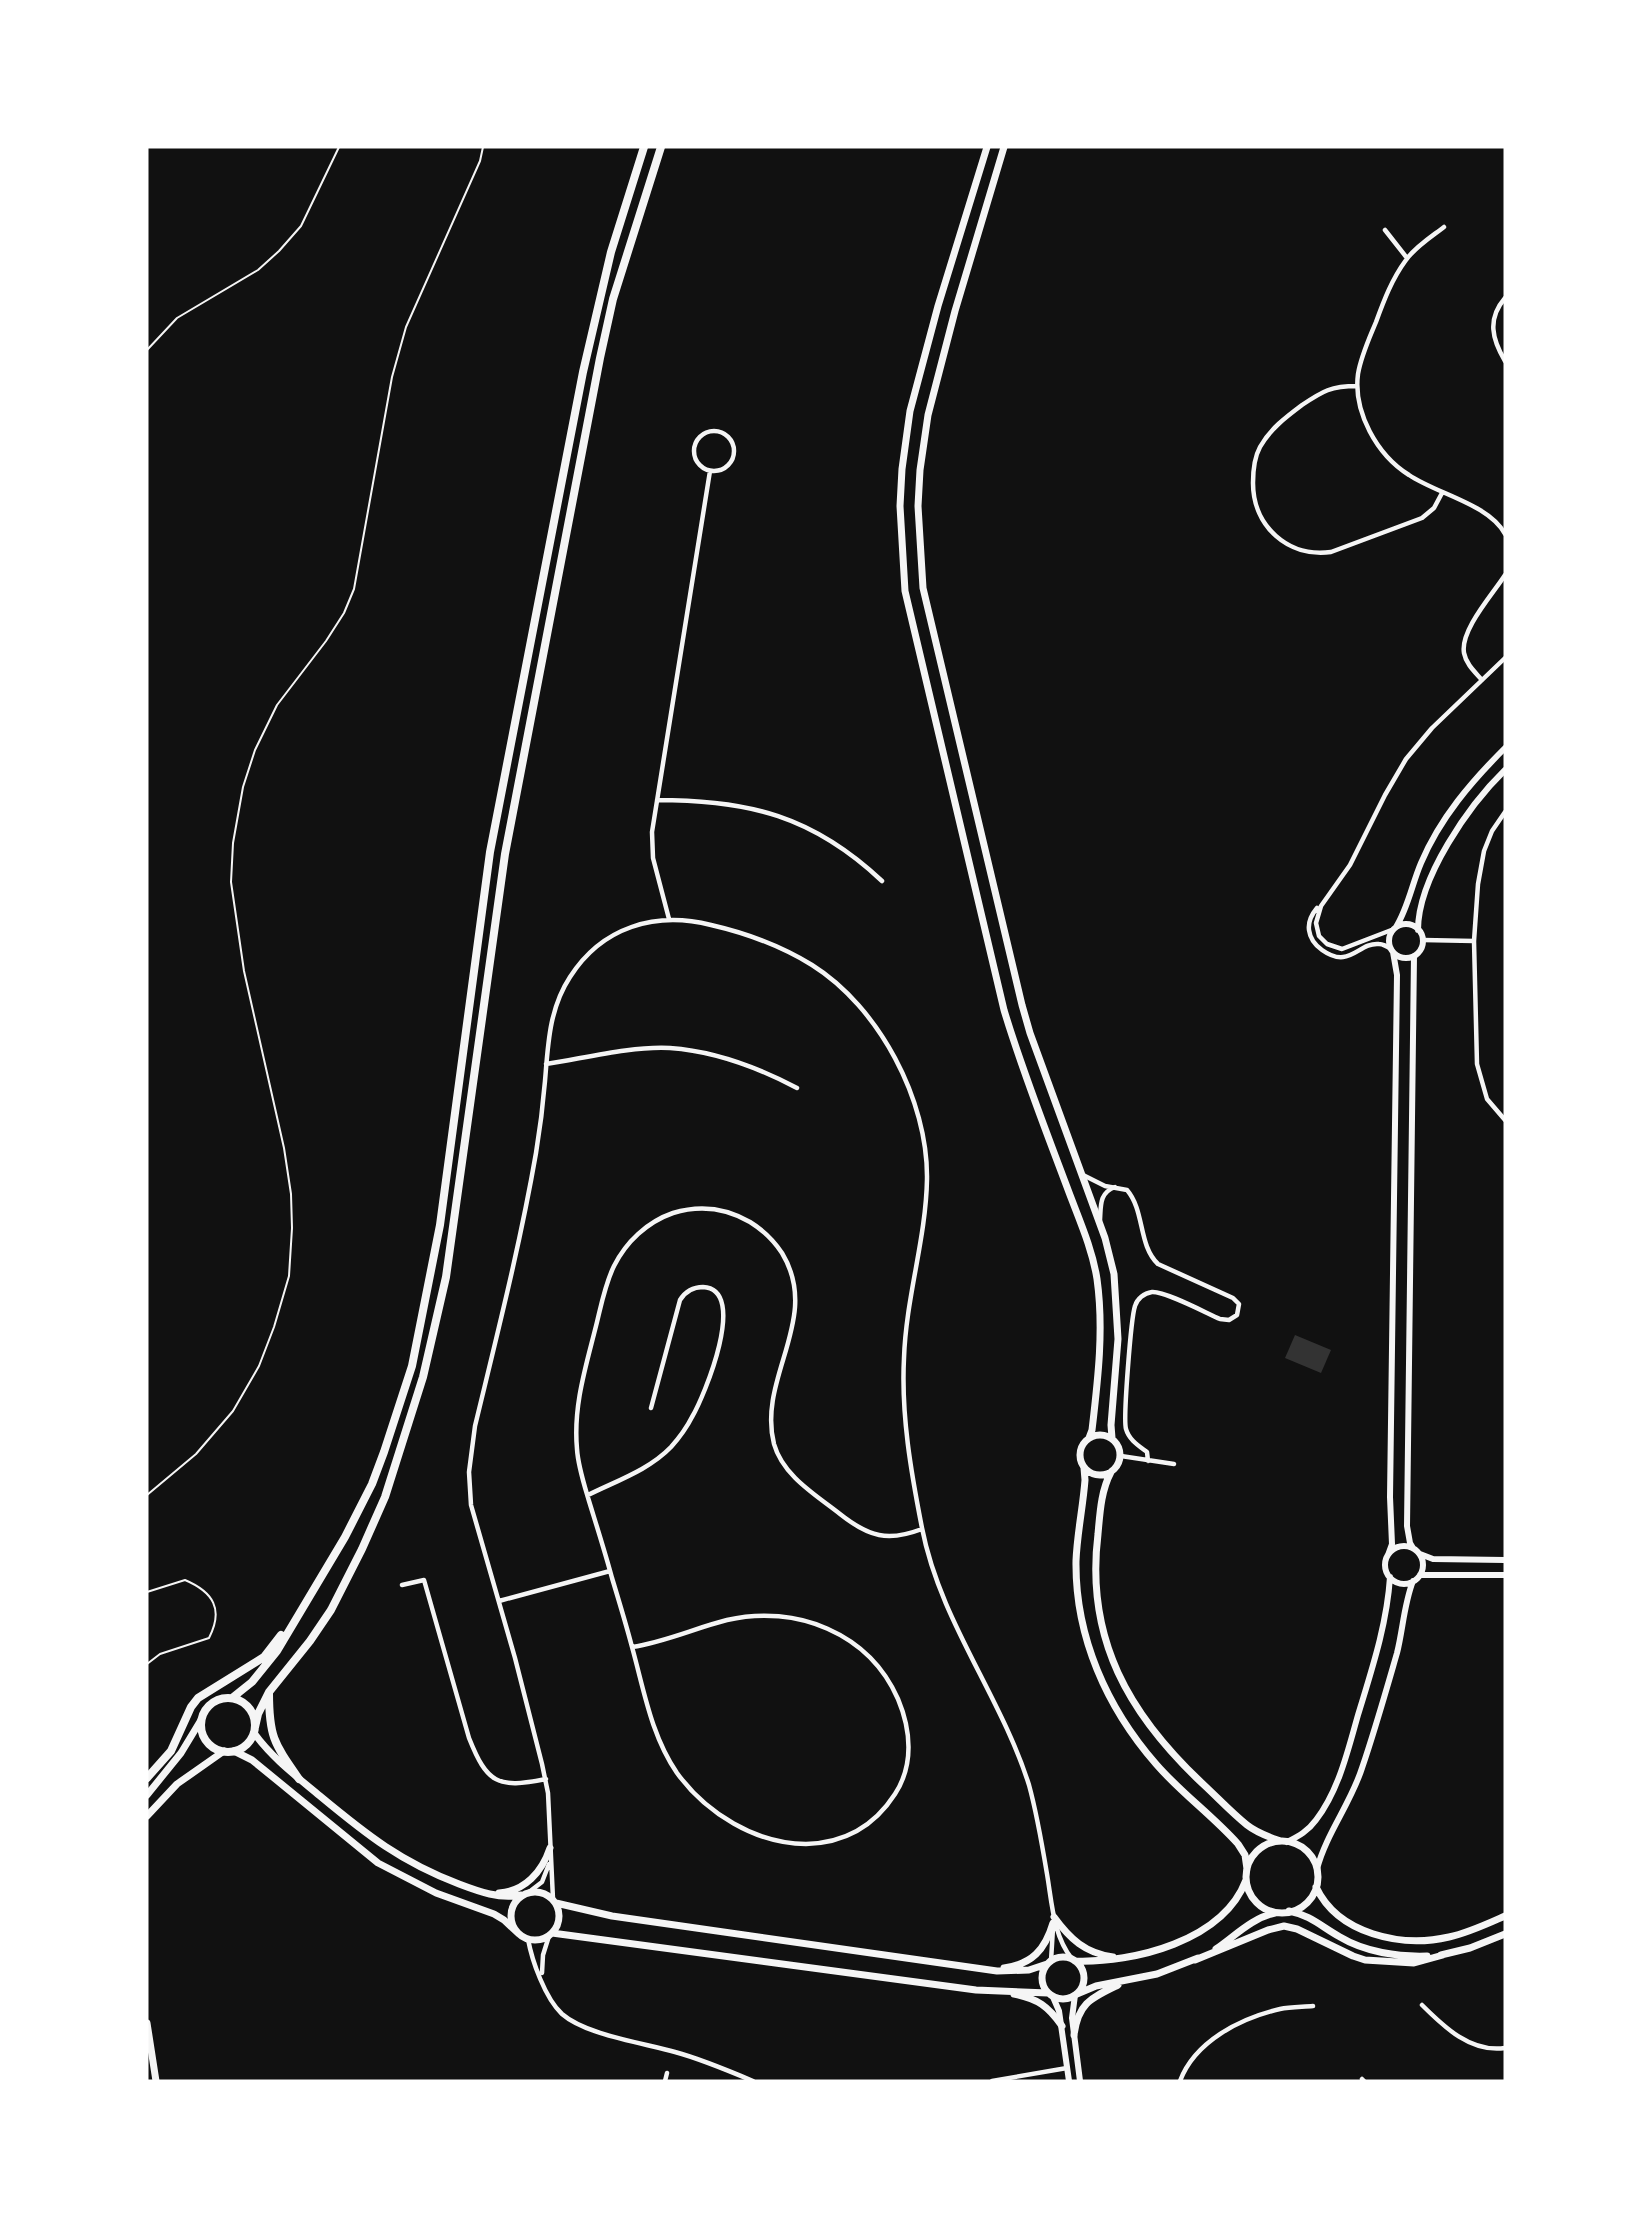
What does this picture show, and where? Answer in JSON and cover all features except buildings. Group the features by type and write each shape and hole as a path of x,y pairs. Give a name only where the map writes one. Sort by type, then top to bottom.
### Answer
{"main road":[{"path":"147,1795 189,1742 204,1712 216,1700 232,1698 252,1682 277,1651 329,1567 372,1484 395,1423 412,1366 440,1225 490,852 585,362 611,252 644,147"},
{"path":"234,1751 247,1744 255,1730 258,1714 269,1692 310,1641 331,1610 354,1565 385,1497 423,1377 446,1277 505,854 600,358 613,299 661,147"},
{"path":"987,147 938,306 910,411 902,469 900,536 905,591 1004,1010 1021,1066 1088,1244 1096,1277 1100,1318 1100,1363 1092,1430 1089,1438"},
{"path":"1004,147 952,322 928,415 920,470 918,535 923,588 1022,1005 1100,1226 1114,1274 1118,1317 1118,1365 1111,1425 1112,1438 1120,1449 1121,1456 1102,1494 1095,1559 1102,1628 1121,1680 1141,1715 1171,1754 1248,1827 1304,1848 1317,1869 1316,1887 1305,1904 1259,1919 1195,1960"},
{"path":"232,1698 246,1705 255,1719 255,1730 271,1755 387,1850 443,1878 488,1894 500,1897 529,1892 544,1893 555,1901 612,1916 989,1970 1019,1971 1049,1963 1060,1957 1103,1962 1142,1954 1174,1943 1205,1928 1233,1904 1241,1892 1247,1869 1245,1855 1238,1844 1158,1766 1136,1739 1115,1707 1095,1666 1082,1622 1076,1577 1085,1480 1080,1454 1083,1443 1089,1438 1102,1434 1112,1438"},
{"path":"1084,1468 1098,1475 1112,1472"},
{"path":"147,1778 171,1751 191,1707 198,1698 264,1658 297,1616"},
{"path":"269,1692 272,1737 299,1779"},
{"path":"201,1720 204,1737 216,1749 234,1751 252,1760 378,1863 436,1893 495,1914 528,1939 535,1940 551,1935 997,1991 1050,1995 1064,1999 1096,1986 1149,1977 1268,1930 1284,1926 1298,1929 1365,1960 1413,1963 1470,1948 1505,1934"},
{"path":"147,1816 177,1784 224,1751"},
{"path":"147,1788 165,1773"},
{"path":"1247,1869 1255,1854 1262,1847 1284,1842"},
{"path":"488,1894 510,1892 527,1883 542,1867 550,1848"},
{"path":"1246,1878 1249,1890 1256,1901 1278,1912"},
{"path":"1316,1887 1326,1904 1348,1923 1373,1933 1401,1939 1432,1940 1449,1937 1505,1916"},
{"path":"519,1934 514,1928 510,1914 516,1900 521,1895"},
{"path":"551,1935 560,1919 555,1901"},
{"path":"1289,1911 1307,1916 1340,1937 1368,1948 1416,1957 1443,1955"},
{"path":"989,1970 1020,1965 1034,1957 1043,1947 1053,1920 1078,1945 1098,1954 1124,1958"},
{"path":"1074,1960 1082,1969 1084,1976 1084,1984 1076,1995"},
{"path":"1049,1963 1042,1977 1043,1986 1050,1995"},
{"path":"1074,2035 1077,2019 1090,1999 1128,1981"},
{"path":"997,1991 1039,2002 1052,2011 1062,2026"},
{"path":"147,2023 156,2081"}],"street":[{"path":"1443,227 1407,258 1390,285 1362,358 1357,386 1365,421 1387,458 1408,475 1489,514 1505,534"},
{"path":"1385,230 1407,258"},
{"path":"1505,298 1496,310 1493,337 1505,361"},
{"path":"1357,386 1338,386 1322,392 1279,422 1264,440 1255,461 1253,487 1258,513 1272,534 1295,548 1318,554 1331,552 1422,518 1434,508 1442,493"},
{"path":"720,432 730,439 735,452 729,465 723,469 710,471 700,465 694,449 700,436 720,432"},
{"path":"669,919 653,858 652,832 710,471"},
{"path":"1482,680 1466,659 1463,651 1464,642 1475,619 1505,575"},
{"path":"1414,956 1401,957 1382,944 1376,944 1348,956 1336,956 1323,950 1312,940 1309,925 1314,912 1350,865 1406,759 1427,734 1505,658"},
{"path":"1284,1842 1304,1834 1327,1804 1344,1763 1378,1648 1389,1594 1390,1577 1385,1565 1392,1544 1390,1497 1396,975 1389,937 1402,918 1421,862 1442,823 1470,784 1505,748"},
{"path":"1418,930 1422,903 1447,845 1473,805 1505,770"},
{"path":"657,800 715,802 756,808 779,815 824,836 849,852 882,881"},
{"path":"1505,812 1492,831 1484,851 1478,884 1474,941 1477,1064 1487,1099 1505,1120"},
{"path":"1325,900 1317,916 1317,930 1322,940 1333,947 1347,949 1366,938 1409,924 1418,930 1423,940 1422,947 1414,956 1407,1526 1410,1543 1420,1554 1433,1559 1505,1560"},
{"path":"555,1901 550,1859 546,1779 471,1505 470,1453 525,1216 537,1147 551,1025 562,991 579,965 600,944 621,931 640,923 669,919 698,921 744,934 787,951 830,977 875,1027 888,1047 914,1101 923,1129 926,1150 927,1194 906,1334 903,1385 906,1425 922,1529 928,1556 945,1603 998,1707 1021,1762 1035,1805 1052,1907 1049,1963"},
{"path":"1423,940 1474,941"},
{"path":"546,1064 669,1048 710,1055 743,1065 797,1088"},
{"path":"1081,1173 1096,1182 1127,1190 1131,1194 1147,1246 1158,1264 1233,1298 1239,1304 1237,1315 1229,1320 1220,1319 1161,1293 1146,1293 1137,1302 1132,1324 1125,1429 1135,1443 1148,1452 1148,1461"},
{"path":"1100,1226 1103,1196 1116,1187"},
{"path":"632,1647 664,1641 728,1620 754,1616 785,1616 821,1625 837,1632 864,1650 877,1663 900,1704 909,1732 909,1747 899,1788 880,1815 867,1826 851,1834 818,1843 792,1843 766,1837 745,1829 713,1809 676,1771 652,1723 577,1452 576,1413 607,1283 615,1264 626,1247 642,1230 658,1220 689,1209 704,1208 725,1211 754,1225 768,1236 788,1263 796,1298 792,1331 774,1391 771,1410 771,1424 777,1455 798,1481 864,1532 891,1537 922,1529"},
{"path":"588,1494 656,1459 670,1447 692,1418 715,1362 721,1340 723,1324 721,1301 717,1293 711,1289 702,1287 693,1289 685,1293 680,1300 651,1408"},
{"path":"1121,1456 1174,1464"},
{"path":"1388,1555 1398,1547 1413,1548"},
{"path":"1390,1577 1404,1584 1413,1581 1420,1575 1423,1564 1420,1554"},
{"path":"499,1601 569,1582 611,1574"},
{"path":"1420,1575 1505,1575"},
{"path":"402,1585 424,1580 469,1738 486,1772 495,1779 509,1784 546,1779"},
{"path":"1317,1869 1326,1844 1362,1770 1397,1653 1407,1598 1413,1581"},
{"path":"529,1892 542,1882 550,1859"},
{"path":"1053,1920 1064,1949 1074,1960"},
{"path":"543,1982 542,1960 551,1935"},
{"path":"528,1939 548,1996 555,2006 577,2024 686,2055 753,2081"},
{"path":"1050,1995 1059,2011 1069,2081"},
{"path":"1076,1995 1072,2018 1080,2081"},
{"path":"1422,2005 1440,2023 1469,2042 1482,2047 1505,2048"},
{"path":"1180,2081 1188,2065 1199,2052 1228,2029 1244,2021 1282,2009 1313,2006"},
{"path":"992,2081 1067,2068"},
{"path":"665,2081 667,2073"}],"lane":[{"path":"147,350 177,318 258,270 279,251 301,226 339,147"},
{"path":"147,1495 196,1454 233,1412 259,1366 274,1327 289,1276 292,1227 291,1194 284,1148 244,971 231,882 233,843 243,787 255,750 277,705 326,641 344,613 354,589 392,377 406,327 480,161 483,147"},
{"path":"147,1592 184,1580 200,1587 215,1603 216,1625 209,1638 160,1654 147,1664"}],"shaded area":[{"path":"1295,1335 1331,1350 1321,1373 1285,1358"}]}
